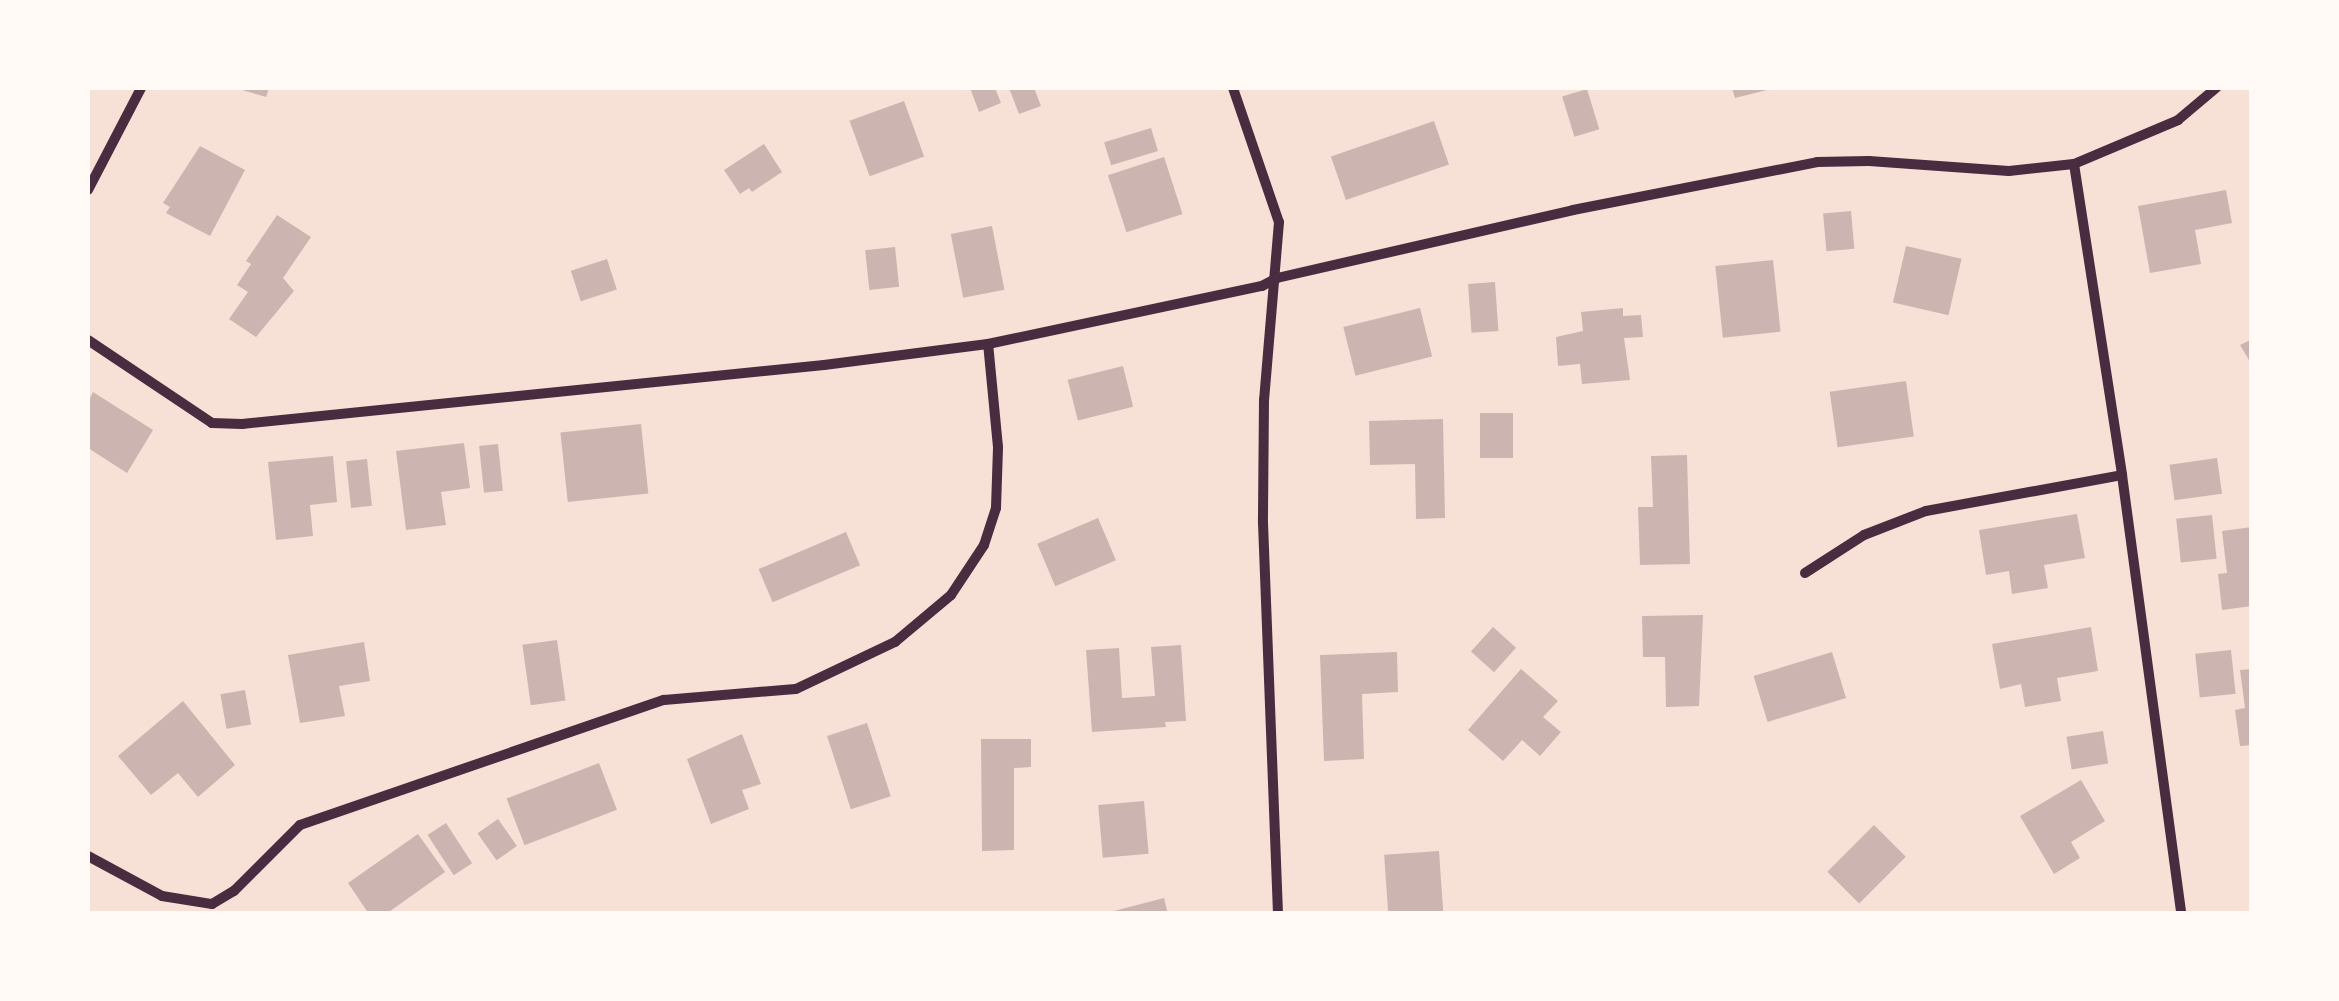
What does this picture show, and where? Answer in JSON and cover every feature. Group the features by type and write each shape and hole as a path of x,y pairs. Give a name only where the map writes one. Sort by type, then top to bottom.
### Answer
{"street":[{"path":"88,190 142,88"},
{"path":"1233,88 1279,222 1264,400 1263,523 1278,914"},
{"path":"88,340 212,423 242,424 824,366 988,344 1262,286 1277,278 1573,210 1817,162 2009,172 2074,164 2178,120 2216,88"},
{"path":"2074,164 2122,476 2182,914"},
{"path":"88,856 162,896 212,904 234,891 300,824 664,700 796,688 895,642 952,595 984,545 996,508 998,447 988,344"},
{"path":"1805,573 1864,535 1926,511 2122,476"}],"building":[{"path":"235,88 269,88 266,97"},
{"path":"970,88 995,88 1001,103 979,112"},
{"path":"1009,88 1034,88 1041,106 1019,114"},
{"path":"1732,88 1771,88 1771,89 1735,98"},
{"path":"1587,89 1599,129 1574,137 1562,97"},
{"path":"904,101 924,156 870,176 849,121"},
{"path":"1434,121 1449,164 1346,200 1331,156"},
{"path":"1151,128 1158,151 1111,165 1104,142"},
{"path":"764,144 782,172 752,192 749,188 740,194 724,170"},
{"path":"200,146 245,170 210,236 166,213 170,207 163,203"},
{"path":"1164,157 1183,214 1126,232 1108,175"},
{"path":"2226,190 2232,223 2195,230 2201,264 2150,273 2138,206"},
{"path":"1851,211 1854,249 1826,251 1823,213"},
{"path":"277,215 311,237 283,278 294,291 256,337 229,319 248,292 237,285 251,264 246,261"},
{"path":"992,226 1004,290 963,298 951,234"},
{"path":"1906,246 1962,259 1948,315 1893,303"},
{"path":"895,247 899,287 869,290 865,250"},
{"path":"607,259 617,289 581,301 571,271"},
{"path":"1773,260 1781,332 1723,338 1715,266"},
{"path":"1495,282 1498,331 1471,333 1468,284"},
{"path":"1420,308 1432,357 1355,376 1343,327"},
{"path":"1623,308 1623,316 1641,315 1643,337 1624,338 1630,380 1582,384 1580,364 1558,366 1556,337 1583,331 1581,312"},
{"path":"2252,339 2252,365 2240,345"},
{"path":"1123,366 1133,407 1078,421 1068,380"},
{"path":"1906,381 1914,436 1838,447 1830,392"},
{"path":"93,392 153,430 127,473 88,448 88,402"},
{"path":"1480,413 1513,413 1513,458 1480,458"},
{"path":"1443,419 1445,518 1416,519 1415,464 1370,465 1369,421"},
{"path":"641,424 648,494 568,502 560,432"},
{"path":"464,443 470,488 441,492 446,525 406,530 396,451"},
{"path":"498,444 503,491 484,493 479,446"},
{"path":"1687,455 1690,564 1640,565 1638,507 1653,507 1651,456"},
{"path":"333,456 337,502 310,505 313,536 276,540 268,462"},
{"path":"2217,458 2222,494 2174,500 2169,465"},
{"path":"367,459 372,506 351,508 346,461"},
{"path":"2077,514 2085,558 2044,565 2048,588 2012,594 2009,571 1986,575 1979,530"},
{"path":"2212,515 2217,559 2181,563 2176,519"},
{"path":"1098,518 1116,560 1055,586 1037,544"},
{"path":"2252,527 2252,606 2222,610 2218,574 2227,573 2222,531"},
{"path":"846,532 860,565 773,602 759,569"},
{"path":"1703,615 1699,706 1666,707 1665,657 1643,657 1642,616"},
{"path":"1493,627 1516,648 1494,672 1471,652"},
{"path":"2091,627 2098,671 2057,678 2061,701 2025,707 2021,684 2000,689 1992,644"},
{"path":"557,640 565,700 531,705 522,645"},
{"path":"364,642 370,681 339,686 345,716 300,723 288,655"},
{"path":"1181,645 1186,721 1165,722 1166,727 1092,732 1086,650 1119,648 1122,698 1155,696 1151,647"},
{"path":"2231,650 2236,694 2200,698 2195,654"},
{"path":"1397,652 1398,692 1362,694 1364,759 1324,761 1320,655"},
{"path":"1832,652 1846,698 1768,722 1754,676"},
{"path":"1521,669 1558,701 1543,717 1561,732 1540,756 1522,740 1503,761 1468,730"},
{"path":"2252,669 2252,745 2240,746 2235,710 2245,708 2240,670"},
{"path":"245,690 251,724 226,729 220,694"},
{"path":"183,701 235,765 198,797 178,773 151,795 118,756"},
{"path":"867,723 891,796 851,809 827,736"},
{"path":"2103,731 2108,764 2072,769 2066,737"},
{"path":"742,734 761,784 742,790 749,809 711,824 687,759"},
{"path":"981,739 1031,739 1031,767 1014,768 1014,850 982,851"},
{"path":"599,763 617,810 524,845 507,798"},
{"path":"2081,780 2105,821 2071,842 2080,858 2054,874 2020,816"},
{"path":"1144,801 1149,854 1103,858 1098,805"},
{"path":"498,819 517,846 496,860 478,833"},
{"path":"446,823 472,863 454,875 428,835"},
{"path":"1874,825 1906,857 1859,903 1827,872"},
{"path":"418,834 445,872 386,914 369,914 348,883"},
{"path":"1439,851 1443,914 1388,914 1384,855"},
{"path":"1164,898 1168,914 1110,912"}]}
